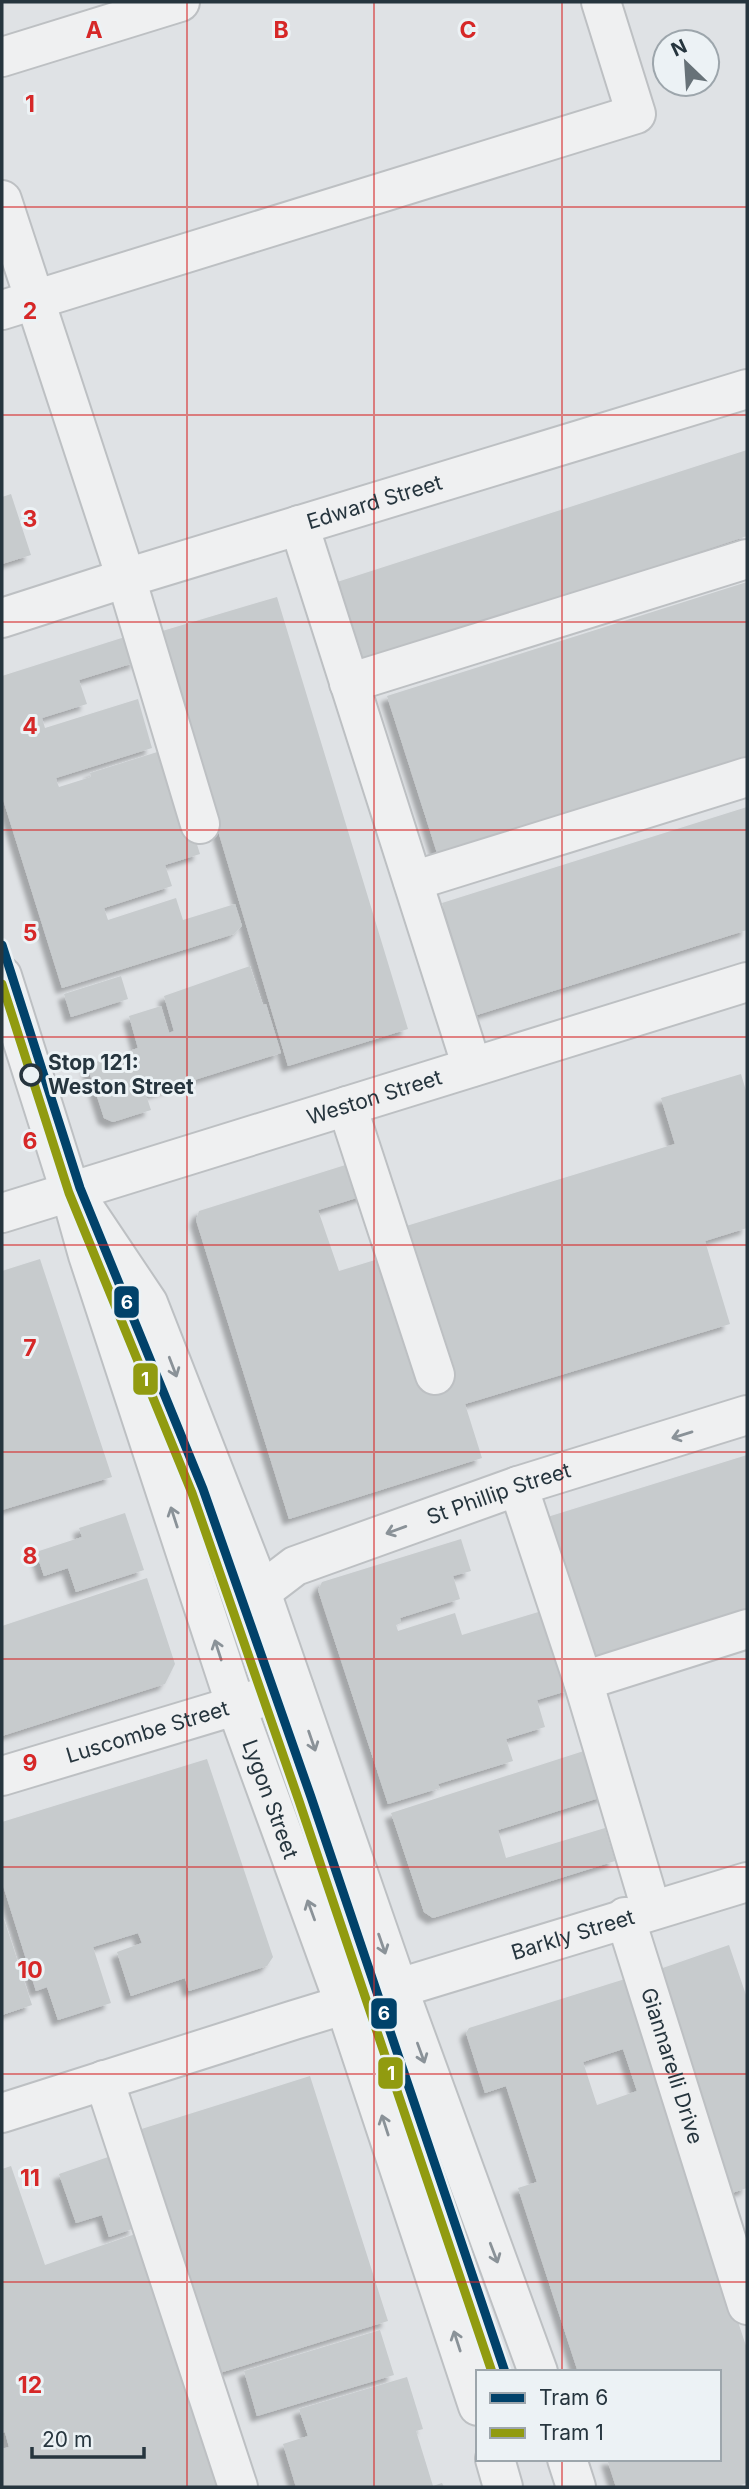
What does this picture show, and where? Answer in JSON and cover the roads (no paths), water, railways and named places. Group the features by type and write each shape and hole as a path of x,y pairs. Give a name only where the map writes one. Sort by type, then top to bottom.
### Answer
{"street":[{"path":"2,57 180,2"},
{"path":"18,305 636,114 601,2"},
{"path":"2,200 18,305 126,578 200,824"},
{"name":"Edward Street","path":"2,618 747,389"},
{"path":"299,525 472,1067"},
{"path":"349,682 747,559"},
{"path":"413,881 747,777"},
{"name":"Lygon Street","path":"2,975 92,1268 236,1706 345,2005 476,2400"},
{"name":"Weston Street","path":"2,1213 747,982"},
{"path":"347,1105 435,1375"},
{"name":"Lygon Street","path":"70,1191 92,1218 148,1303 261,1592 398,1988 537,2370"},
{"name":"St Phillip Street","path":"261,1592 295,1566 517,1486 747,1415"},
{"name":"Giannarelli Drive","path":"517,1486 583,1681 638,1913 733,2208 747,2305"},
{"path":"583,1681 747,1629"},
{"name":"Luscombe Street","path":"2,1776 294,1688"},
{"name":"Barkly Street","path":"345,2005 638,1913 747,1882"},
{"path":"2,2113 345,2005"},
{"path":"103,2080 238,2487"},
{"path":"496,2461 503,2487"},
{"path":"568,2461 576,2487"}],"tram line":[{"name":"6","path":"2,945 80,1188 203,1489 311,1797 504,2370"},
{"name":"1","path":"2,984 69,1193 192,1493 491,2370"}],"place":[{"name":"Stop 121: Weston Street","path":"31,1075"}]}
